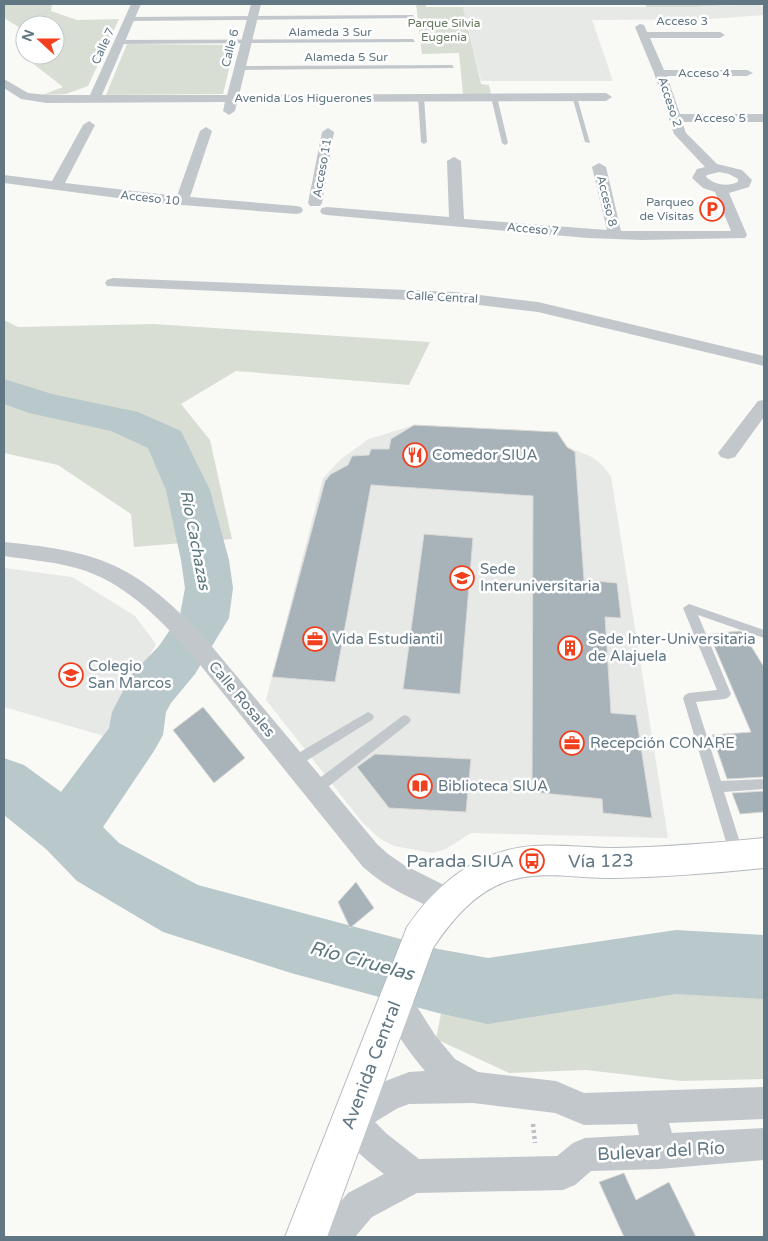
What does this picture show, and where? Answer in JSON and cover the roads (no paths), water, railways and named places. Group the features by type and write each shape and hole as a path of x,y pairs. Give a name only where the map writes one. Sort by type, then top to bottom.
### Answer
{"main road":[{"name":"Vía 123","path":"448,901 471,881 494,869 532,861 613,863 751,854"},
{"name":"Avenida Central","path":"306,1237 419,940 435,914 448,901"}],"street":[{"name":"Calle 7","path":"94,99 136,4"},
{"name":"Calle 6","path":"230,105 256,4"},
{"name":"Acceso 3","path":"642,31 720,35"},
{"name":"Acceso 2","path":"642,31 660,73 680,134 713,168"},
{"name":"Acceso 4","path":"660,73 747,74"},
{"name":"Avenida Los Higuerones","path":"4,83 16,92 35,98 230,105 421,97 606,97"},
{"name":"Acceso 5","path":"675,118 764,118"},
{"path":"56,186 89,125"},
{"path":"182,201 206,131"},
{"name":"Acceso 11","path":"312,212 328,132"},
{"path":"454,161 457,223"},
{"name":"Acceso 8","path":"599,168 615,236"},
{"path":"713,168 732,170 749,177 740,186 720,188 706,184 699,178 702,172 713,168"},
{"name":"Acceso 10","path":"4,180 182,201 312,212"},
{"name":"Acceso 7","path":"312,212 615,236 740,235 720,188"},
{"name":"Calle Central","path":"113,283 496,300 538,307 764,360"},
{"path":"728,453 764,405"},
{"name":"Calle Rosales","path":"4,550 40,554 80,562 121,578 141,593 179,626 208,659 294,762 314,790 377,862 402,879 448,901"},
{"path":"398,996 424,1046 444,1070 472,1087"},
{"path":"414,1176 375,1146 350,1119 388,1095 409,1088 472,1087 531,1094 556,1097 584,1109 764,1103"},
{"path":"650,1107 659,1152"},
{"name":"Bulevar del Río","path":"333,1237 360,1206 414,1176 563,1173 585,1155 659,1152 764,1144"}],"lane":[{"path":"130,19 414,17"},
{"name":"Alameda 3 Sur","path":"119,42 413,41"},
{"name":"Alameda 5 Sur","path":"240,68 452,67"},
{"path":"421,97 424,142"},
{"path":"494,97 506,143"},
{"path":"574,97 588,142"},
{"path":"751,854 715,787 689,698 725,694 690,608 764,634"},
{"path":"294,762 368,717"},
{"path":"314,790 405,720"},
{"path":"715,787 764,784"}],"waterway":[{"name":"Río Cachazas","path":"4,391 43,404 123,421 166,440 188,490 205,560 209,588 204,618 177,660 151,689 139,712 135,735 67,831"},
{"name":"Río Ciruelas","path":"4,782 67,831"},
{"name":"Río Ciruelas","path":"67,831 98,862 185,911 291,942 438,981 488,991 676,962 764,967"}],"place":[{"name":"Parqueo de Visitas","path":"712,209"},
{"name":"Comedor SIUA","path":"415,455"},
{"name":"Sede Interuniversitaria","path":"462,578"},
{"name":"Vida Estudiantil","path":"315,639"},
{"name":"Sede Inter-Universitaria de Alajuela","path":"570,648"},
{"name":"Colegio San Marcos","path":"71,675"},
{"name":"Recepción CONARE","path":"572,743"},
{"name":"Biblioteca SIUA","path":"420,786"},
{"name":"Parada SIUA","path":"532,861"}],"park label":[{"name":"Parque Silvia Eugenia","path":"444,30"}]}
